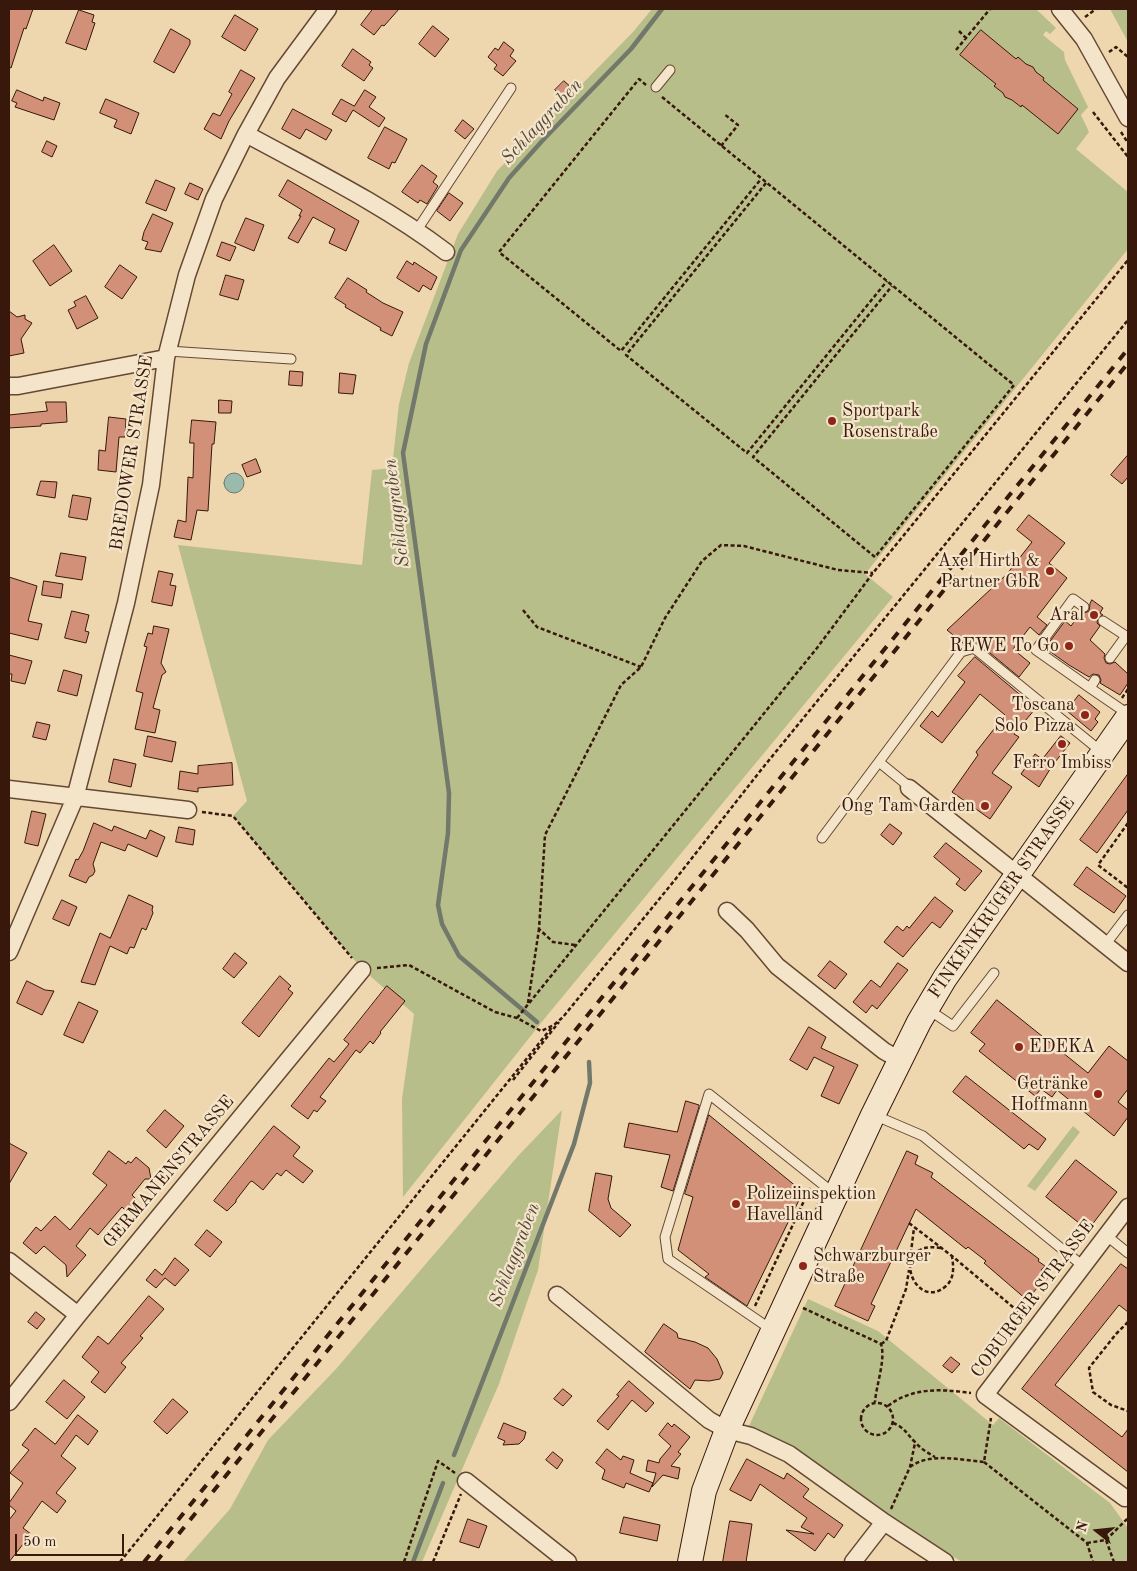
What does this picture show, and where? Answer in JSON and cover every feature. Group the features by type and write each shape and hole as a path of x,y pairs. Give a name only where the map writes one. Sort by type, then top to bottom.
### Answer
{"street":[{"name":"BREDOWER STRASSE","path":"10,945 76,798 126,603 151,485 167,354 188,275 214,199 246,134 277,78 328,9"},
{"path":"1060,9 1084,39 1128,118"},
{"path":"246,134 373,202 417,230 446,252"},
{"path":"9,386 18,386 167,354"},
{"name":"FINKENKRUGER STRASSE","path":"690,1562 704,1491 727,1430 873,1115 926,1008 1128,716"},
{"path":"909,788 1128,963"},
{"path":"9,789 188,810"},
{"path":"727,911 747,930 777,966 884,1051 900,1060"},
{"name":"GERMANENSTRASSE","path":"9,1402 78,1315 362,970"},
{"name":"COBURGER STRASSE","path":"1127,1500 989,1398 1036,1326 1128,1208"},
{"path":"9,1261 78,1315"},
{"path":"557,1295 709,1420 727,1430 751,1436 789,1454 884,1522 945,1562"},
{"path":"466,1481 568,1562"},
{"path":"853,1562 884,1522"}],"lane":[{"path":"651,86 670,70"},
{"path":"417,230 511,88"},
{"path":"167,354 291,359"},
{"path":"1084,607 1073,599 1036,650 1092,684 1128,716"},
{"path":"1104,622 1127,637 1110,658"},
{"path":"822,838 961,652 974,648 1103,753"},
{"path":"879,762 909,788"},
{"path":"1105,945 1128,915"},
{"path":"926,1008 953,1026 994,973"},
{"path":"772,1330 668,1259 665,1237 709,1094 836,1195"},
{"path":"873,1115 923,1136 1083,1266"},
{"path":"1106,1236 1128,1253"}],"path":[{"path":"956,50 987,10"},
{"path":"959,31 966,38"},
{"path":"1105,54 1116,47 1128,56"},
{"path":"651,86 639,79 499,252 621,351 761,179"},
{"path":"661,97 1014,385 875,557 753,457 892,286"},
{"path":"1093,112 1128,157"},
{"path":"721,146 738,126 724,114"},
{"path":"766,183 626,355 732,441 747,453 887,281"},
{"path":"517,1018 816,648 873,573 1128,260"},
{"path":"513,1080 674,882 774,754 1128,320"},
{"path":"528,1005 539,930 545,835 621,685 641,667 665,618 702,561 721,545 744,546 838,570 873,573"},
{"path":"523,610 537,627 641,667"},
{"path":"188,810 233,816 362,970 410,966 495,1012 517,1018 541,1031 554,1025"},
{"path":"1128,823 1098,865 1128,888"},
{"path":"539,930 553,942 576,946"},
{"path":"120,1562 554,1025 563,1017"},
{"path":"750,1315 815,1178"},
{"path":"909,1223 1036,1326"},
{"path":"881,1344 886,1341 906,1289 914,1227"},
{"path":"941,1248 933,1246 925,1248 912,1258 910,1265 911,1278 918,1288 930,1292 942,1290 951,1282 954,1267 952,1256"},
{"path":"802,1308 881,1344 883,1351 875,1402"},
{"path":"1128,1322 1089,1368 1093,1392 1111,1405 1127,1411 1128,1406"},
{"path":"888,1406 898,1399 918,1391 938,1390 989,1398 984,1462"},
{"path":"875,1402 888,1406 893,1414 893,1422 888,1431 875,1435 866,1431 861,1424 861,1414 866,1406 875,1402"},
{"path":"893,1422 903,1427 924,1451 937,1458"},
{"path":"884,1522 910,1467 915,1442"},
{"path":"910,1467 918,1461 937,1458 984,1462 1086,1542 1094,1562"},
{"path":"404,1562 438,1461 466,1481 433,1562"},
{"path":"1086,1542 1106,1540 1128,1518"},
{"path":"1106,1540 1114,1562"}],"green space":[{"path":"652,9 1036,9 1056,28 1050,34 1046,31 1043,35 1064,52 1065,60 1088,107 1081,115 1089,132 1076,149 1128,192 1128,249 865,574 893,597 545,1018 403,1197 402,1099 414,1014 362,969 233,816 247,801 178,545 362,565 372,470 392,468 399,404 409,363 458,234 497,171 633,32"},
{"path":"1110,9 1128,9 1128,42"},
{"path":"562,1110 538,1270 499,1384 422,1562 183,1562 230,1509 268,1440 336,1369 518,1156"},
{"path":"1073,1126 1080,1132 1035,1191 1027,1186"},
{"path":"808,1299 878,1331 993,1425 999,1418 1110,1503 1128,1528 1128,1562 962,1562 748,1428"}],"shaded area":[{"path":"230,473 238,473 244,479 244,487 238,493 230,493 224,487 224,479"}],"building":[{"path":"9,9 33,9 26,29 24,28 11,68 9,67"},
{"path":"373,9 399,9 374,35 361,25"},
{"path":"79,10 94,15 92,22 95,23 86,50 66,43"},
{"path":"235,15 258,29 245,51 222,37"},
{"path":"433,26 449,39 435,57 419,44"},
{"path":"171,29 190,40 190,44 174,73 154,62"},
{"path":"981,30 1016,59 1018,57 1033,67 1044,78 1043,80 1078,109 1058,134 1022,105 1021,107 1005,97 994,86 996,84 960,55"},
{"path":"504,42 514,50 510,56 516,61 503,76 494,69 497,65 488,57 495,48 498,50"},
{"path":"353,49 371,62 369,65 373,68 364,81 342,66"},
{"path":"241,70 255,78 229,121 221,139 204,129 213,113 220,116 232,94 229,92"},
{"path":"564,81 572,88 563,98 555,90"},
{"path":"17,90 43,101 44,97 60,103 54,120 15,107 17,103 12,101"},
{"path":"365,90 376,97 369,107 385,118 379,127 353,110 346,122 332,114 341,99 354,106"},
{"path":"106,99 139,113 131,134 114,127 117,120 100,113"},
{"path":"293,109 332,130 326,140 306,129 300,139 282,129"},
{"path":"463,120 474,129 465,139 455,131"},
{"path":"385,127 407,139 395,163 392,162 389,169 368,158"},
{"path":"47,141 57,146 52,157 42,152"},
{"path":"422,165 437,176 433,182 438,186 427,204 420,200 418,203 402,192"},
{"path":"156,180 175,188 166,211 146,203"},
{"path":"288,180 359,221 346,251 329,243 335,229 313,217 298,243 288,238 301,216 299,216 302,210 279,196"},
{"path":"190,183 203,189 198,200 185,194"},
{"path":"449,193 463,203 450,221 437,211"},
{"path":"153,214 173,223 161,252 145,249 148,242 142,240"},
{"path":"246,218 264,225 254,251 235,243"},
{"path":"222,242 236,247 230,261 217,256"},
{"path":"54,245 72,271 50,286 33,261"},
{"path":"407,261 413,265 414,262 437,277 431,290 423,285 419,292 397,278"},
{"path":"120,265 137,277 122,299 105,287"},
{"path":"226,275 244,280 238,300 220,295"},
{"path":"348,278 383,303 403,312 392,336 345,307 346,305 335,298"},
{"path":"86,296 98,318 77,329 68,310 76,306 74,302"},
{"path":"9,311 17,317 25,315 25,319 32,323 21,339 24,353 9,356"},
{"path":"290,371 303,372 302,386 289,385"},
{"path":"340,373 356,375 353,394 339,393"},
{"path":"219,400 232,401 231,413 219,413"},
{"path":"46,402 66,402 67,422 9,428 9,415 47,411"},
{"path":"109,417 126,419 125,437 119,437 116,472 98,470 99,450 105,451"},
{"path":"192,420 216,422 214,444 212,444 208,511 197,510 191,540 174,537 178,520 186,522 188,477 193,478 194,443 190,443"},
{"path":"1128,455 1128,477 1122,484 1111,475"},
{"path":"256,459 261,472 247,477 242,465"},
{"path":"41,481 57,482 55,498 37,495"},
{"path":"73,495 91,498 87,520 69,517"},
{"path":"1029,515 1065,543 1049,563 1067,578 1037,617 1047,625 1039,635 1030,627 1013,649 1030,663 1019,677 978,643 964,644 947,630 1007,574 1032,542 1017,530"},
{"path":"61,553 86,557 82,580 56,576"},
{"path":"159,571 173,574 170,585 176,586 172,606 152,602"},
{"path":"9,577 37,586 28,621 42,624 38,640 9,633"},
{"path":"44,581 63,584 61,598 42,595"},
{"path":"1092,600 1103,608 1100,613 1103,615 1098,618 1097,623 1100,626 1090,640 1105,654 1106,663 1115,662 1128,674 1128,683 1120,695 1100,683 1099,675 1093,674 1089,677 1045,648 1065,621 1071,626 1081,612 1089,611"},
{"path":"72,611 89,615 85,631 89,632 86,643 65,638"},
{"path":"154,626 169,629 161,663 166,672 162,675 153,708 160,710 155,733 135,729 143,693 136,691 147,647 144,646 148,633 152,634"},
{"path":"9,655 32,661 25,684 11,681 12,674 9,674"},
{"path":"975,657 1036,708 1014,734 1019,737 992,773 1012,787 990,819 952,792 978,755 976,752 1005,715 980,694 942,743 920,726 932,711 938,717 965,682 958,676"},
{"path":"64,670 82,675 77,696 58,691"},
{"name":"Toscana Solo Pizza","path":"1079,695 1100,712 1095,719 1098,722 1091,731 1067,711"},
{"path":"37,722 50,725 46,740 33,737"},
{"path":"148,736 176,742 172,762 144,756"},
{"path":"1061,736 1070,743 1039,787 1021,774 1035,754 1042,759"},
{"path":"114,759 136,764 131,787 109,782"},
{"path":"232,763 233,785 198,788 198,792 178,789 180,771 198,774 198,766"},
{"path":"1128,774 1128,810 1097,853 1080,840"},
{"path":"32,811 46,814 38,846 25,843"},
{"path":"94,823 112,831 114,826 146,839 150,830 165,837 157,857 128,844 125,851 101,842 93,864 95,871 86,883 69,876 76,859 78,860 83,851"},
{"path":"890,824 902,833 893,845 881,835"},
{"path":"179,827 195,830 193,845 176,842"},
{"path":"946,843 982,871 965,891 956,884 960,879 934,857"},
{"path":"1087,867 1126,896 1114,913 1074,885"},
{"path":"129,895 153,906 153,913 146,930 142,928 134,948 130,947 127,954 110,946 95,985 81,982 100,933 110,938"},
{"path":"935,897 953,911 940,928 932,922 903,957 884,942 897,926 903,931 907,926 909,928"},
{"path":"62,900 77,907 69,926 53,919"},
{"path":"235,953 247,963 234,978 223,969"},
{"path":"830,961 847,974 835,989 818,976"},
{"path":"898,963 908,970 877,1009 872,1005 866,1013 853,1002 871,980 880,987"},
{"path":"280,976 291,986 288,989 293,993 259,1037 242,1023"},
{"path":"27,981 45,990 54,991 42,1015 17,1003"},
{"path":"387,986 405,1001 380,1032 373,1044 370,1041 360,1053 356,1050 320,1097 326,1101 317,1112 314,1110 308,1119 291,1106 329,1058 334,1062 349,1044 344,1040"},
{"path":"997,1000 1088,1073 1109,1046 1128,1061 1128,1089 1118,1102 1128,1110 1128,1117 1114,1136 1057,1090 1052,1097 1041,1089 1035,1096 979,1051 985,1044 971,1033"},
{"path":"79,1002 98,1011 83,1043 64,1035"},
{"path":"809,1027 826,1037 821,1048 858,1065 839,1104 821,1096 834,1067 814,1057 807,1070 790,1060"},
{"path":"966,1076 1046,1139 1038,1150 1029,1144 1024,1149 953,1092"},
{"path":"686,1101 699,1105 699,1107 673,1191 661,1187 670,1155 624,1147 629,1123 677,1132"},
{"path":"165,1110 184,1126 166,1148 147,1131"},
{"path":"709,1115 803,1192 747,1306 705,1277 709,1274 678,1250 693,1197 685,1194"},
{"path":"274,1126 300,1147 293,1156 313,1171 303,1183 286,1170 281,1176 277,1173 263,1190 252,1181 227,1211 214,1201"},
{"path":"9,1143 27,1153 9,1184"},
{"path":"109,1151 126,1164 128,1161 131,1163 136,1157 149,1168 151,1179 145,1179 132,1195 137,1200 127,1212 122,1207 98,1235 90,1228 76,1246 86,1255 67,1277 66,1265 44,1246 36,1254 23,1243 36,1227 41,1231 55,1216 70,1230 107,1185 93,1174"},
{"path":"907,1151 918,1156 915,1164 933,1173 931,1177 1039,1259 1038,1261 1045,1266 1041,1270 1049,1276 1039,1290 1037,1288 1027,1300 984,1263 986,1261 968,1247 966,1249 916,1209 871,1304 875,1306 868,1321 835,1306"},
{"path":"1076,1160 1117,1192 1088,1230 1046,1197"},
{"path":"596,1173 612,1176 608,1199 611,1208 631,1225 620,1237 589,1211"},
{"path":"207,1230 222,1242 210,1257 195,1245"},
{"path":"175,1258 189,1270 175,1286 165,1278 156,1288 146,1280 155,1269 162,1275"},
{"path":"1121,1264 1128,1269 1128,1312 1119,1305 1055,1385 1122,1437 1128,1429 1128,1472 1022,1389"},
{"path":"149,1296 164,1309 140,1336 143,1338 121,1363 126,1367 105,1393 91,1382 99,1372 82,1357 98,1336 108,1344"},
{"path":"36,1312 45,1319 37,1329 28,1322"},
{"path":"664,1324 677,1333 678,1338 695,1342 708,1348 717,1359 723,1373 720,1379 709,1381 695,1380 690,1389 645,1352"},
{"path":"951,1357 960,1364 952,1373 943,1366"},
{"path":"64,1380 85,1397 67,1419 46,1402"},
{"path":"629,1381 654,1403 646,1412 632,1400 608,1430 597,1421 619,1396 617,1395"},
{"path":"563,1389 572,1396 563,1406 554,1399"},
{"path":"173,1399 188,1412 167,1434 154,1422"},
{"path":"78,1415 98,1431 88,1445 76,1435 61,1456 76,1468 56,1493 66,1501 57,1513 42,1501 23,1528 31,1534 9,1562 9,1520 16,1511 9,1503 23,1483 10,1473 29,1450 22,1445 35,1428 55,1444"},
{"path":"504,1423 526,1432 524,1439 519,1444 503,1445 505,1441 498,1438"},
{"path":"668,1423 672,1427 674,1424 690,1437 678,1452 681,1454 671,1466 680,1468 678,1479 663,1475 652,1487 656,1473 646,1471 648,1460 659,1463 671,1446 659,1435"},
{"path":"607,1449 621,1460 623,1456 634,1460 630,1473 653,1483 649,1492 626,1483 624,1488 602,1479 605,1470 596,1463"},
{"path":"553,1452 563,1460 557,1469 546,1460"},
{"path":"747,1459 784,1479 787,1473 809,1489 803,1497 843,1525 834,1538 828,1533 815,1551 786,1530 814,1534 801,1527 807,1518 760,1484 751,1501 730,1490"},
{"path":"624,1517 660,1525 657,1541 620,1533"},
{"path":"468,1519 487,1526 479,1548 460,1542"},
{"path":"730,1521 752,1524 746,1562 723,1562"}],"waterway":[{"name":"Schlaggraben","path":"537,1022 459,956 442,924 438,905 448,833 449,793 403,453 426,344 461,250 509,178 631,49 662,9"},
{"name":"Schlaggraben","path":"454,1455 574,1144 590,1083 589,1062"},
{"name":"Schlaggraben","path":"413,1562 443,1483"}],"railway":[{"path":"144,1562 1128,349"},
{"path":"156,1562 1128,363"}],"place":[{"name":"Sportpark Rosenstraße","path":"832,421"},
{"name":"Axel Hirth & Partner GbR","path":"1050,571"},
{"name":"Aral","path":"1094,615"},
{"name":"REWE To Go","path":"1069,646"},
{"name":"Toscana Solo Pizza","path":"1085,715"},
{"name":"Ferro Imbiss","path":"1062,744"},
{"name":"Ong Tam Garden","path":"985,806"},
{"name":"EDEKA","path":"1019,1047"},
{"name":"Getränke Hoffmann","path":"1098,1094"},
{"name":"Polizeiinspektion Havelland","path":"736,1204"},
{"name":"Schwarzburger Straße","path":"803,1266"}]}
